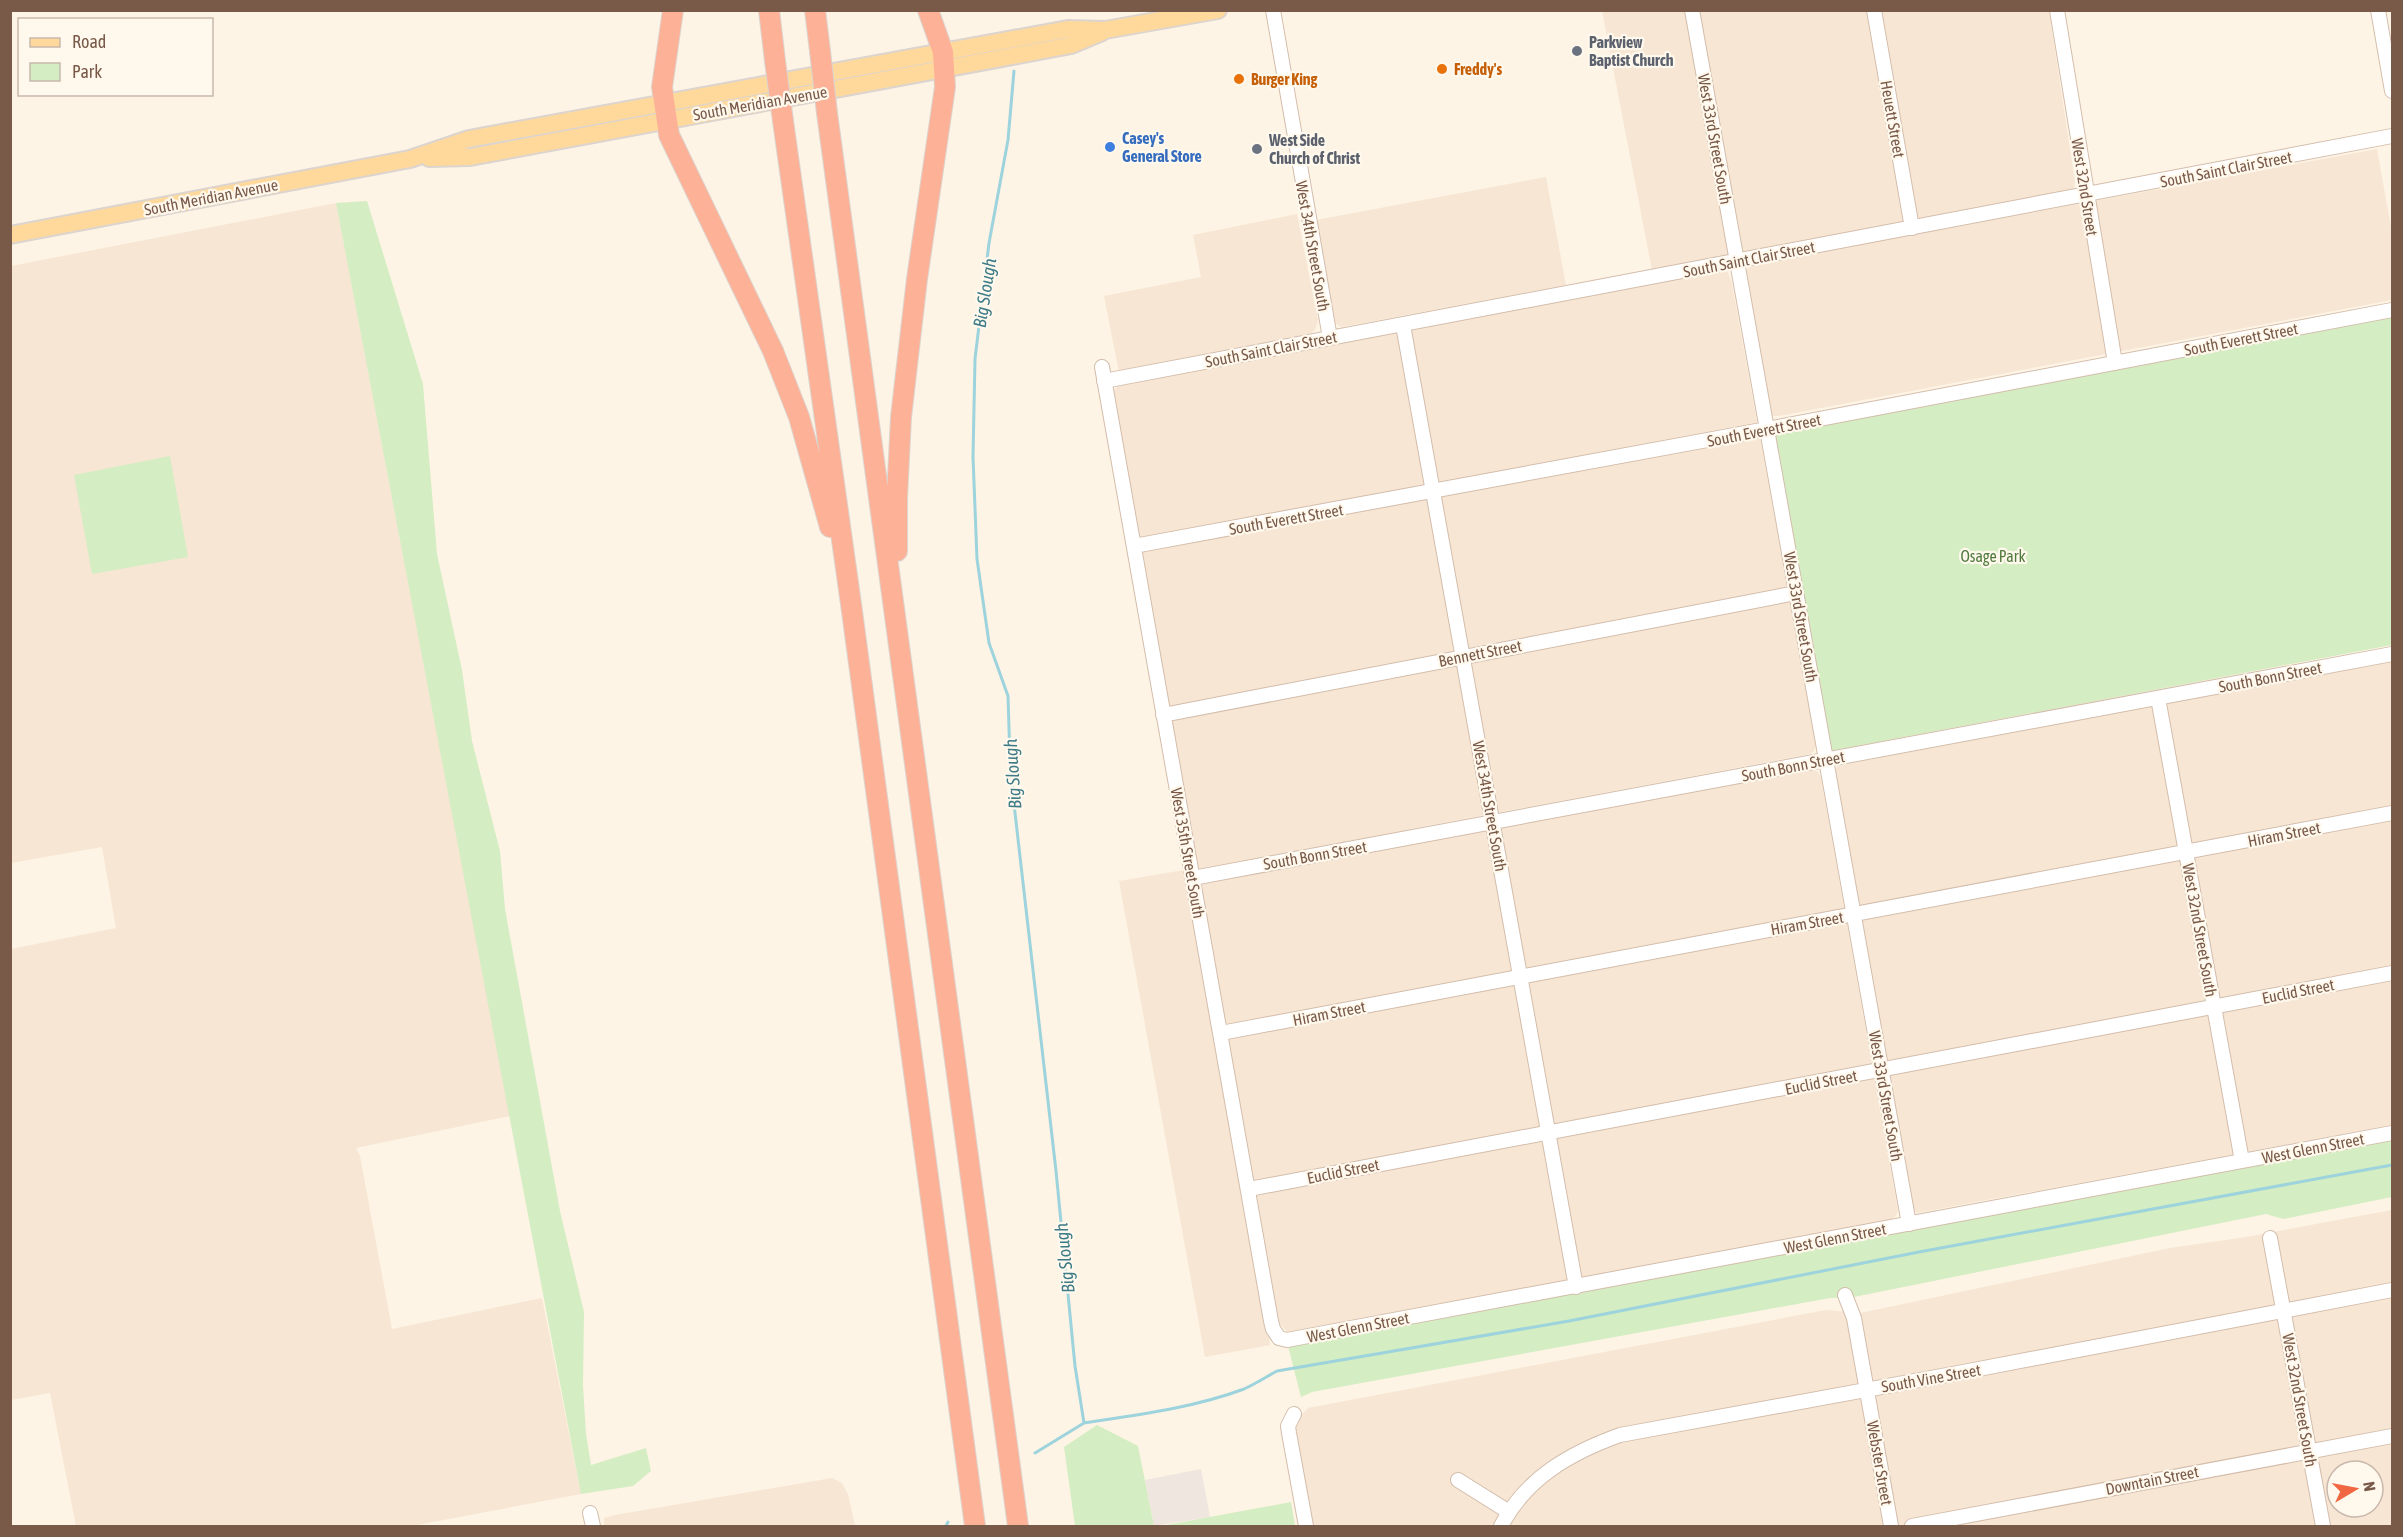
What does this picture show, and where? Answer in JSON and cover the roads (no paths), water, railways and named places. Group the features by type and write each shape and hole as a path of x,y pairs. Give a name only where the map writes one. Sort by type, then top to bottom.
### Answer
{"highway":[{"path":"673,10 662,87 669,135 773,351 799,417 851,604"},
{"path":"770,10 783,121 851,604 975,1527"},
{"path":"815,10 1018,1527"},
{"path":"899,640 897,498 901,417 916,279 945,87 944,60 928,10"}],"main road":[{"name":"South Meridian Avenue","path":"10,235 411,159 470,157 666,112 944,60 1068,29 1105,30 1218,10"}],"street":[{"name":"West 34th Street South","path":"1273,10 1330,339"},
{"name":"West 33rd Street South","path":"1692,10 1909,1224"},
{"name":"Heuett Street","path":"1874,10 1912,228"},
{"name":"West 32nd Street","path":"2057,10 2115,363"},
{"path":"2378,10 2392,91"},
{"name":"South Saint Clair Street","path":"1103,374 1330,339 2392,135"},
{"name":"South Everett Street","path":"1134,546 2392,310"},
{"name":"West 34th Street South","path":"1403,325 1576,1287"},
{"name":"West 35th Street South","path":"1103,374 1273,1329 1278,1338"},
{"name":"Bennett Street","path":"1163,714 1796,592"},
{"name":"South Bonn Street","path":"1193,878 2392,654"},
{"name":"West 32nd Street South","path":"2158,698 2242,1161"},
{"name":"Hiram Street","path":"1221,1033 2392,813"},
{"name":"Euclid Street","path":"1249,1189 2392,973"},
{"name":"West Glenn Street","path":"1278,1338 1287,1340 1576,1287 2392,1133"},
{"name":"West 32nd Street South","path":"2270,1238 2323,1527"},
{"name":"South Vine Street","path":"1502,1527 1509,1512 1529,1486 1552,1467 1584,1449 1613,1437 2392,1290"},
{"name":"Webster Street","path":"1845,1295 1854,1318 1891,1527"},
{"path":"1294,1414 1288,1426 1305,1527"},
{"name":"Downtain Street","path":"1912,1527 2392,1436"},
{"path":"1458,1480 1509,1512"}],"waterway":[{"path":"1003,10 1013,10"},
{"name":"Big Slough","path":"1014,71 1008,140 989,243 975,359 973,457 977,559 989,643 1008,696 1014,804 1056,1171 1075,1366 1084,1423 1035,1453"},
{"path":"1084,1423 1165,1410 1225,1396 1244,1389 1277,1371 1569,1321 1919,1252 2392,1165"},
{"name":"Big Slough","path":"946,1526 948,1522"}],"place":[{"name":"Parkview Baptist Church","path":"1577,51"},
{"name":"Freddy's","path":"1442,69"},
{"name":"Burger King","path":"1239,79"},
{"name":"Casey's General Store","path":"1110,147"},
{"name":"West Side Church of Christ","path":"1257,149"}],"park label":[{"name":"Osage Park","path":"1993,556"}]}
